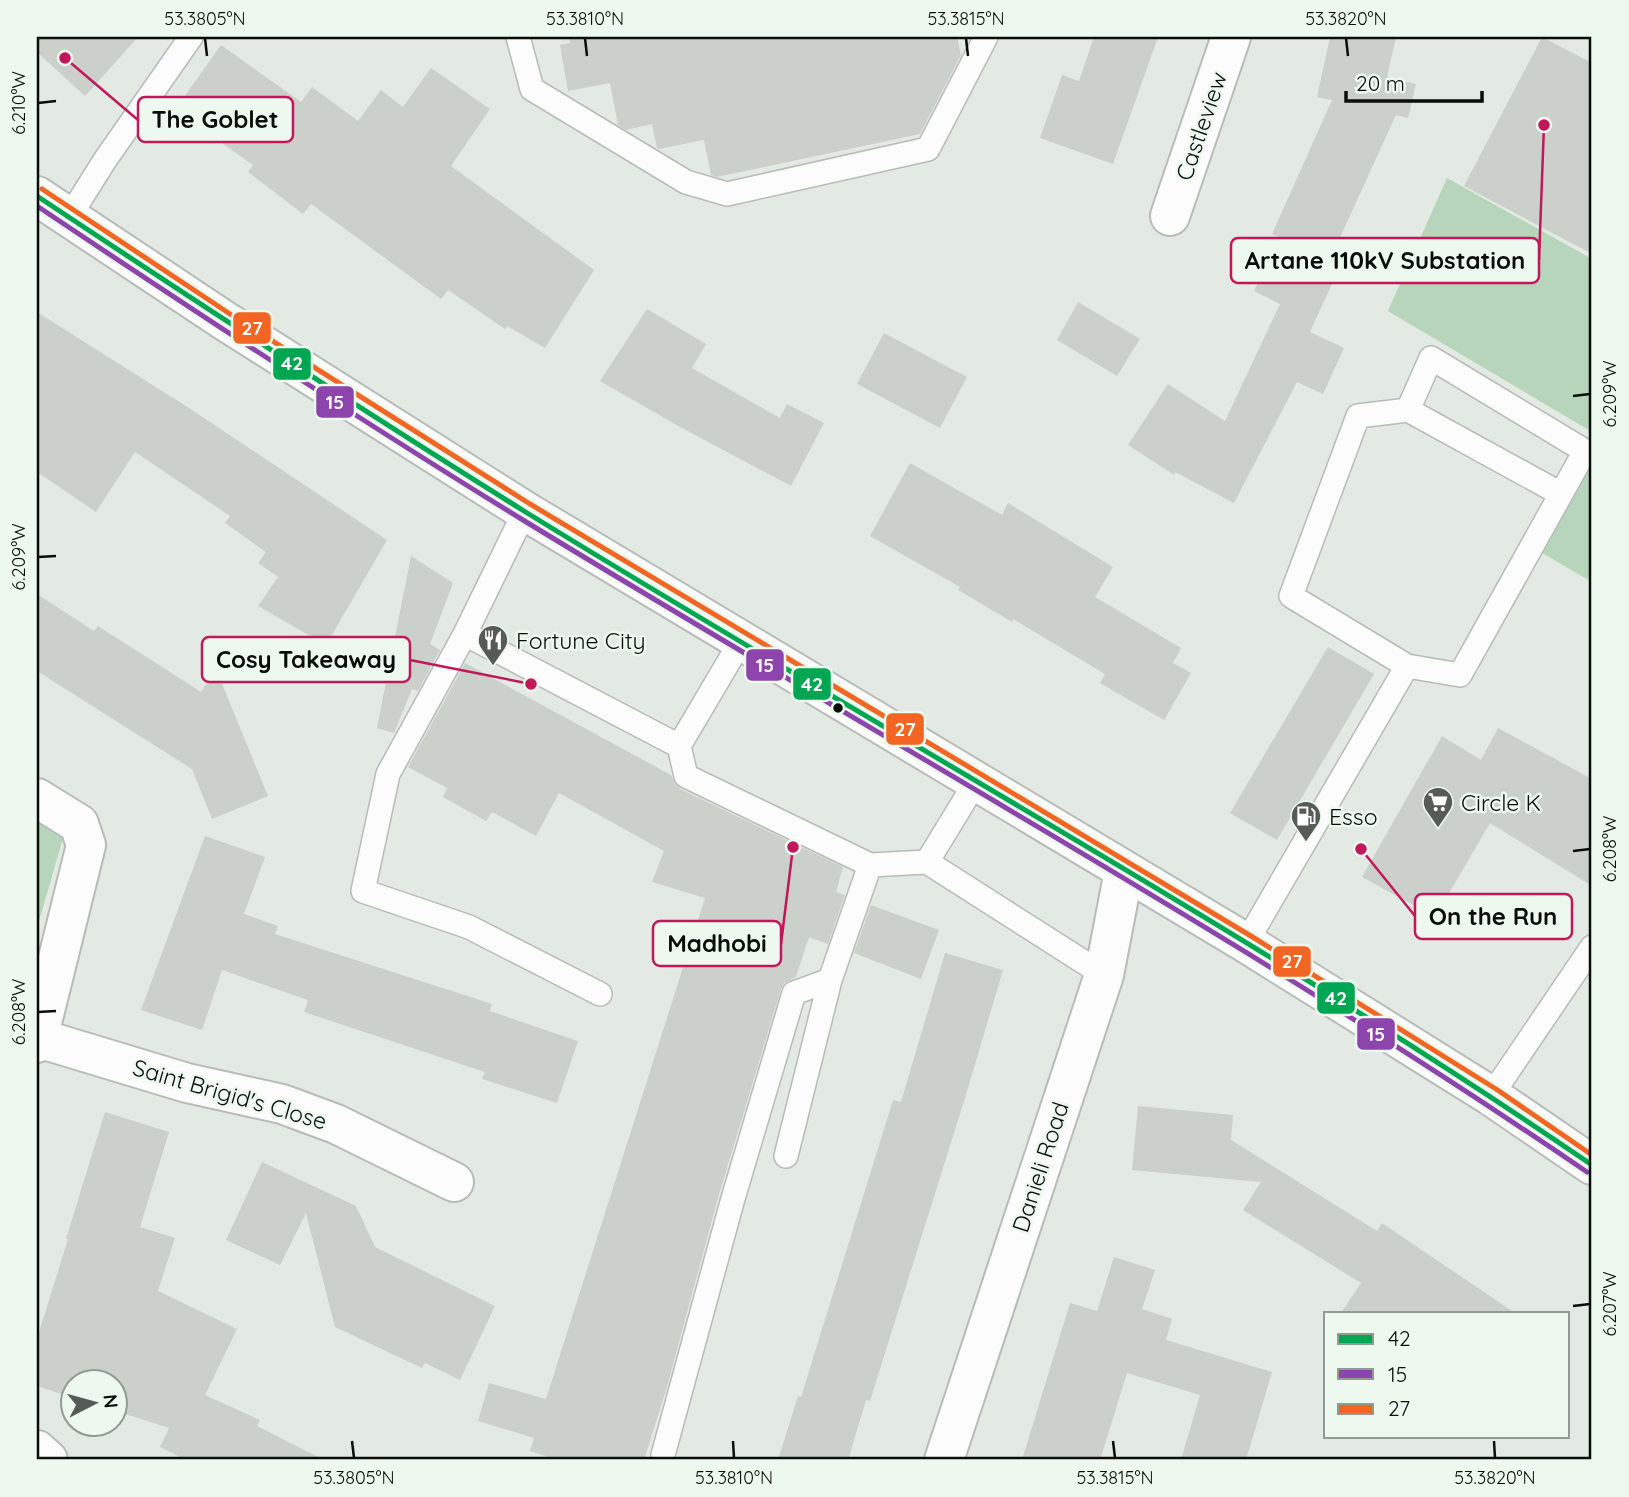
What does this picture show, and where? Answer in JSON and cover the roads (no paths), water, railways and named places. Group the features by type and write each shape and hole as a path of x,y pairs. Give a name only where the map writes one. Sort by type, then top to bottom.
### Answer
{"main road":[{"name":"Castleview","path":"1170,216 1231,37"},
{"path":"37,196 68,219 525,511 1246,943 1491,1096 1592,1165"},
{"path":"37,798 79,824 86,845 38,1041"},
{"name":"Danieli Road","path":"944,1460 1104,975 1124,871"},
{"name":"Saint Brigid's Close","path":"38,1041 187,1083 282,1104 336,1124 454,1182"},
{"path":"37,1450 48,1460"}],"lane":[{"path":"68,219 105,160 191,37"},
{"path":"518,37 532,89 685,182 727,194 928,149 986,37"},
{"path":"1408,410 1432,358 1585,451 1460,675 1407,666 1291,596 1358,416 1408,410 1561,494"},
{"path":"525,511 465,634 388,774 363,891 469,927 600,994"},
{"path":"465,634 679,746"},
{"path":"741,641 679,746 686,776 870,865 928,862 1104,975"},
{"path":"1246,943 1407,666"},
{"path":"928,862 977,780"},
{"path":"786,1156 830,980 870,865"},
{"path":"1491,1096 1592,947"},
{"path":"663,1455 732,1202 794,993 830,980"}],"place":[{"name":"The Goblet","path":"65,58"},
{"name":"Artane 110kV Substation","path":"1544,125"},
{"name":"Fortune City","path":"493,667"},
{"name":"Cosy Takeaway","path":"531,684"},
{"name":"Circle K","path":"1438,829"},
{"name":"Esso","path":"1306,843"},
{"name":"Madhobi","path":"793,847"},
{"name":"On the Run","path":"1361,849"}]}
